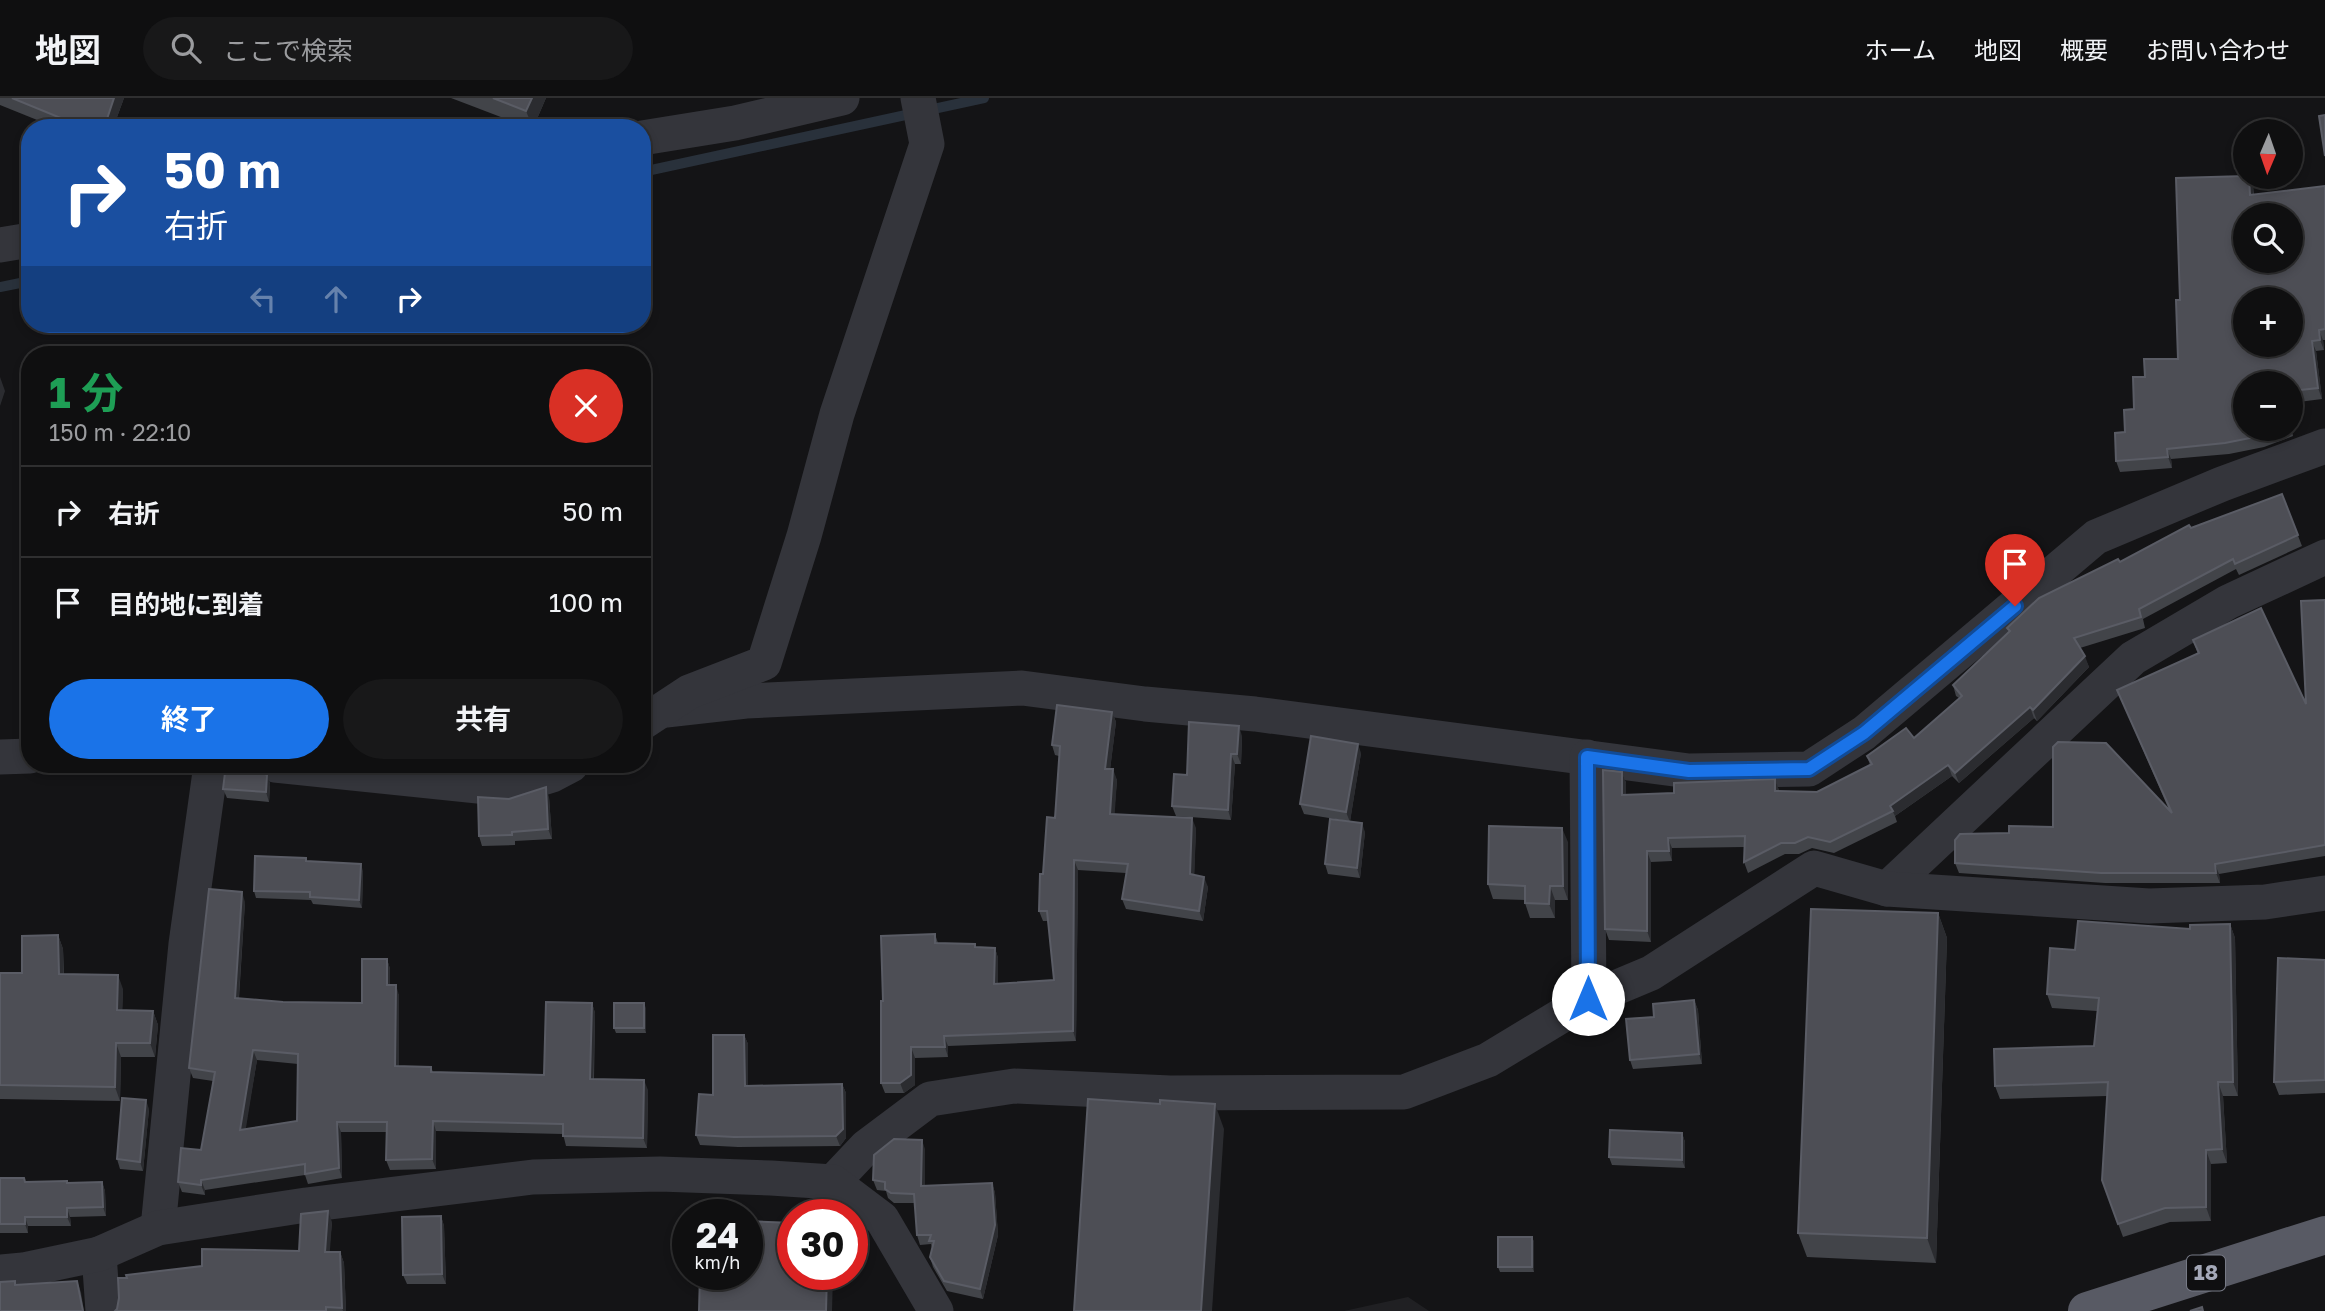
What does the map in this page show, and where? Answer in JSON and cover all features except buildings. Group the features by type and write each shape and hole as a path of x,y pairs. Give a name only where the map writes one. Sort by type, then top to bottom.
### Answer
{"highway":[{"name":"18","path":"2087,1311 2325,1235"}],"street":[{"path":"651,137 735,123 842,98"},
{"path":"654,716 689,692 764,663 804,536 838,414 927,144 918,98"},
{"path":"0,245 21,242"},
{"path":"654,716 746,701 1022,688 1145,704 1255,714 1689,771 1809,769 1864,733 2096,537 2222,484 2325,446"},
{"path":"1887,889 2133,658 2228,602 2325,557"},
{"path":"0,757 21,756"},
{"path":"1587,757 1588,999"},
{"path":"158,1228 186,944 211,773"},
{"path":"352,773 507,789 556,773"},
{"path":"833,1182 866,1147 930,1098 1014,1086 1170,1093 1404,1092 1488,1060 1588,999 1651,973 1814,868 1887,889 2149,906 2265,902 2325,893"},
{"path":"0,1272 23,1270 99,1254 158,1228 306,1205 533,1177 660,1174 833,1182 882,1219 936,1311"},
{"path":"99,1254 103,1311"}],"shaded area":[{"path":"1408,1297 1429,1311 1344,1311"}],"waterway":[{"path":"651,170 984,98"},
{"path":"0,287 21,283"}],"route":[{"path":"1588,999 1587,757 1689,771 1809,769 1864,733 2015,606"}]}
